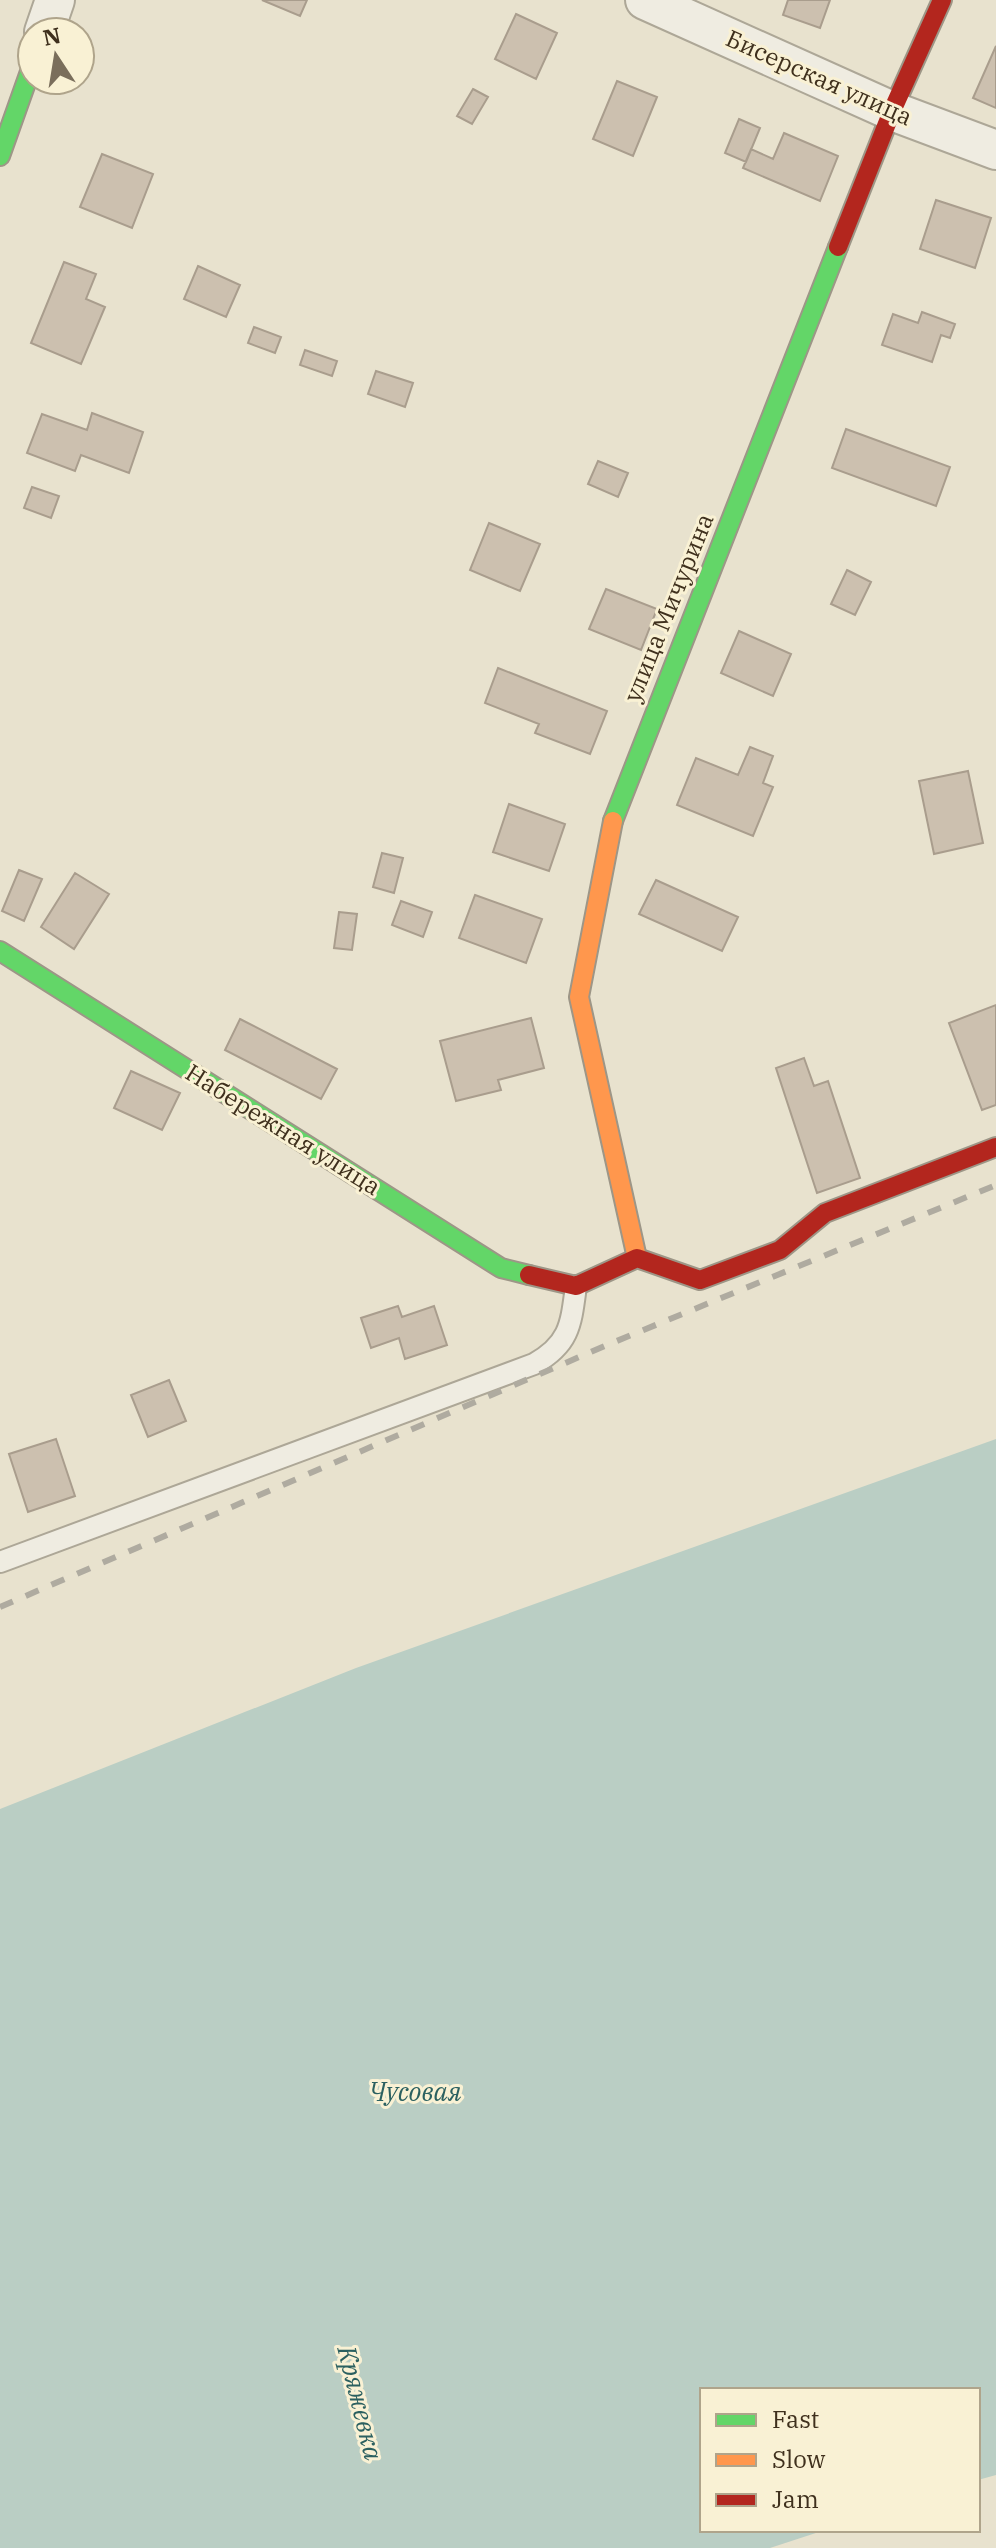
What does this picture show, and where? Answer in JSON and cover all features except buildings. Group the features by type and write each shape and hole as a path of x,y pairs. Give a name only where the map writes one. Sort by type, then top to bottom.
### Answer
{"street":[{"name":"Бисерская улица","path":"645,0 892,111 996,150"},
{"name":"улица Мичурина","path":"637,1258 579,997 615,810 892,111 942,0"},
{"path":"0,156 21,96"},
{"name":"Набережная улица","path":"0,951 501,1268 576,1286"},
{"path":"576,1286 637,1258 700,1280 780,1250 825,1213 996,1147"}],"lane":[{"path":"0,1562 534,1364 553,1353 570,1329 576,1286"}],"water":[{"name":"Чусовая","path":"996,1439 996,2475 980,2479 980,2388 700,2388 700,2532 819,2532 770,2548 0,2548 0,1809 356,1668"}],"railway":[{"path":"0,1607 607,1345 996,1185"}],"traffic: fast":[{"path":"0,156 21,96"},
{"path":"613,821 838,247"},
{"path":"0,951 501,1268 529,1275"}],"traffic: slow":[{"path":"613,821 579,997 637,1258"}],"traffic: jam":[{"path":"838,247 892,111 942,0"},
{"path":"529,1275 576,1286 637,1258 700,1280 780,1250 825,1213 996,1147"}],"water label":[{"name":"Кряжевка","path":"360,2403"}]}
